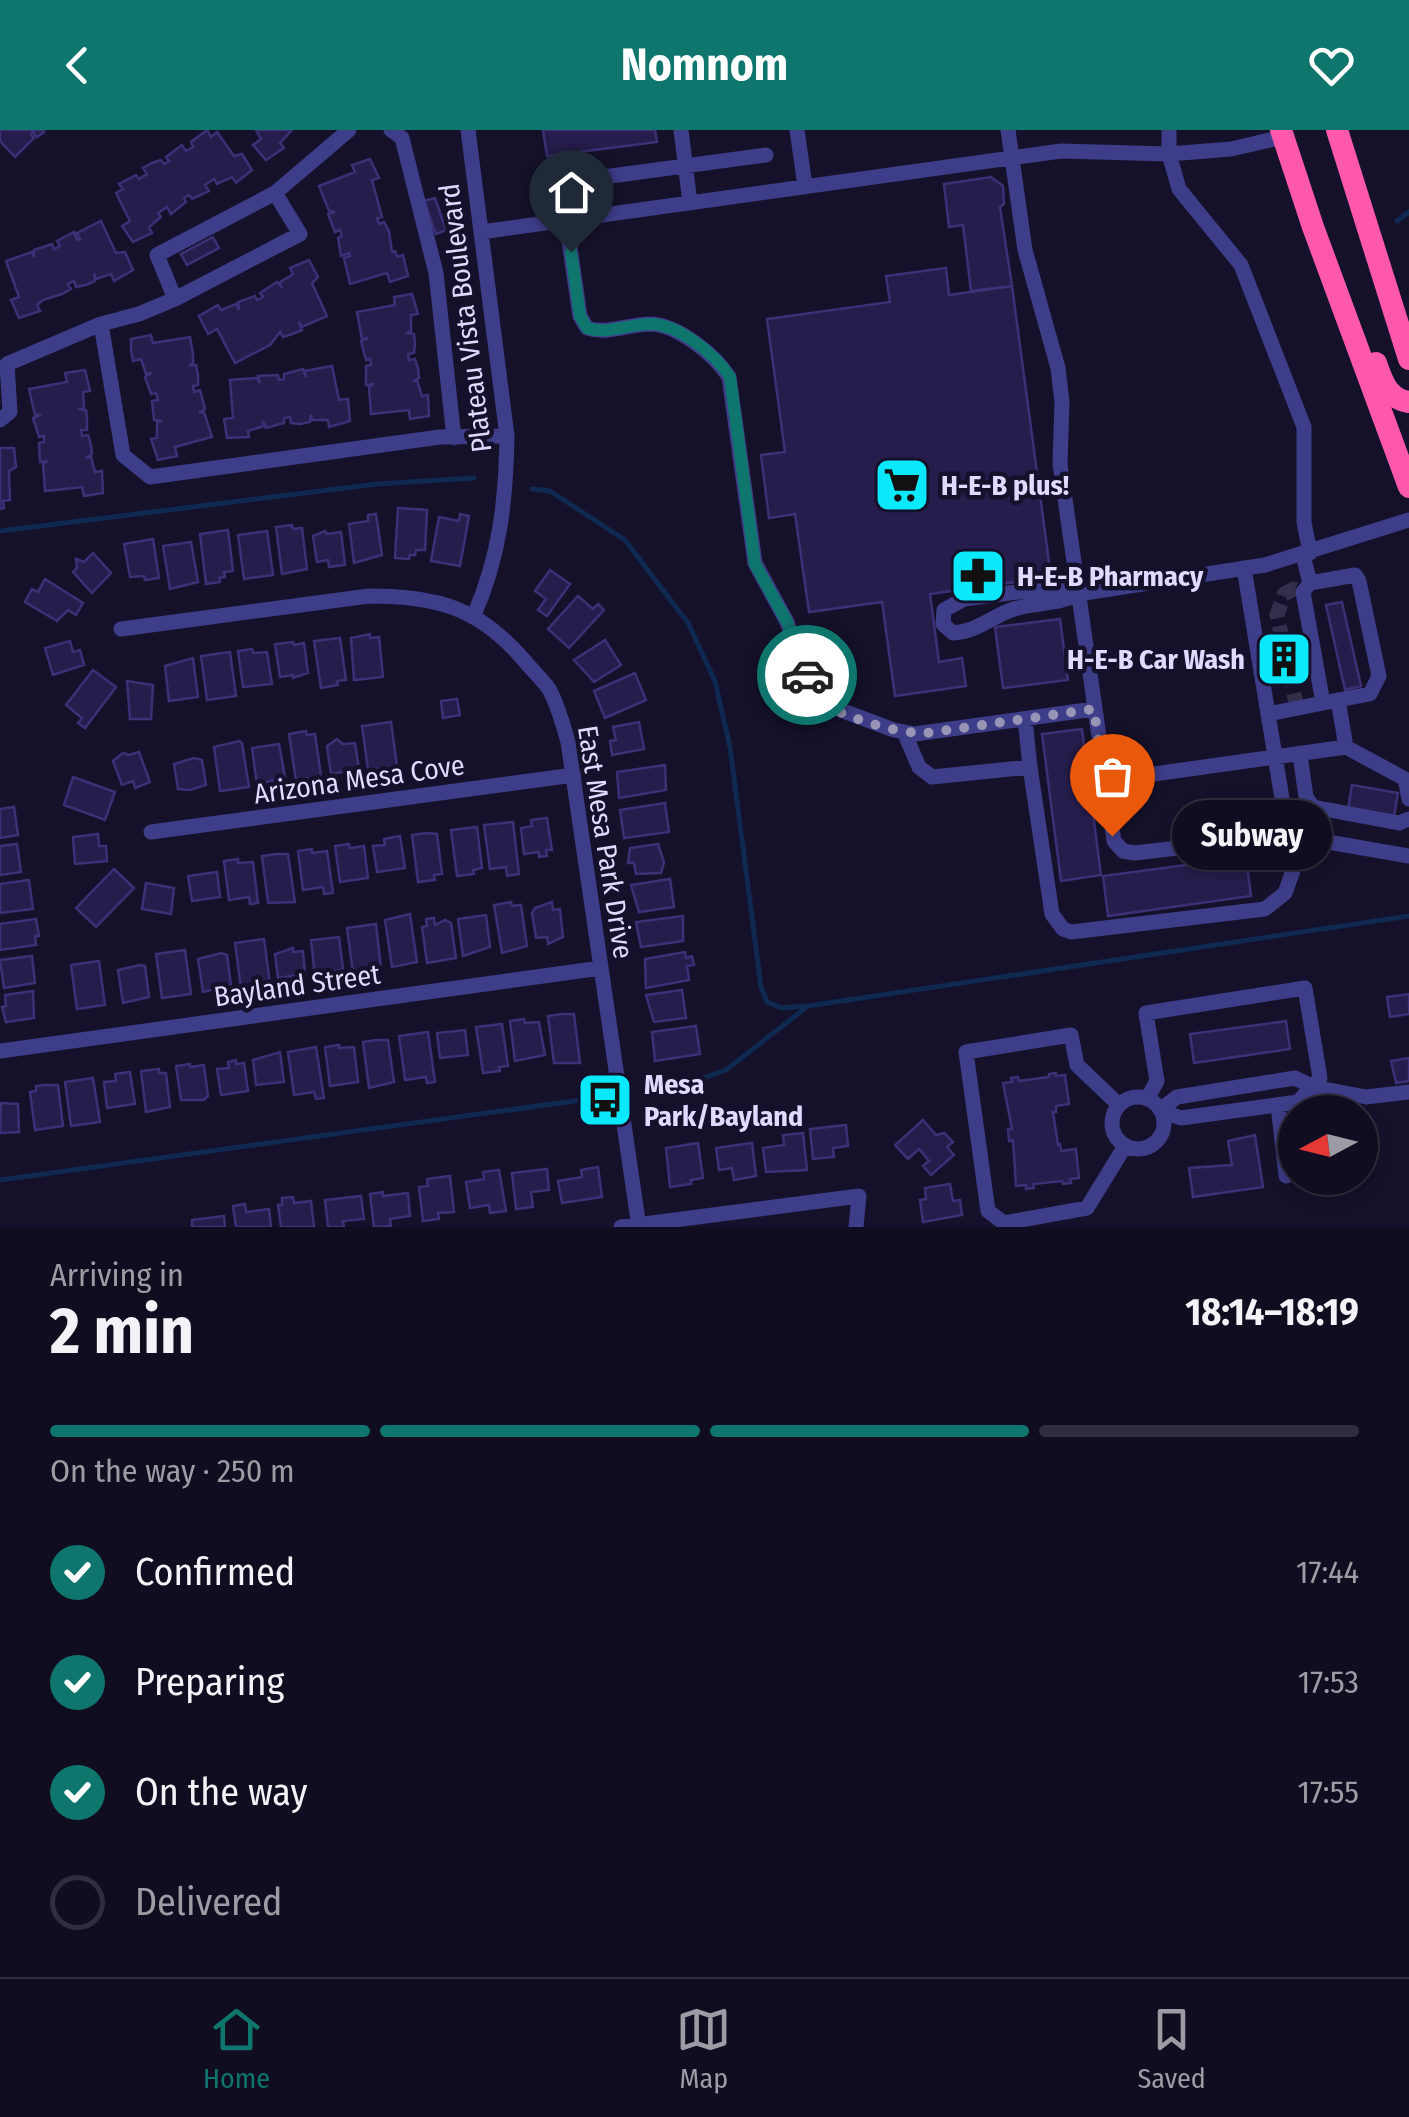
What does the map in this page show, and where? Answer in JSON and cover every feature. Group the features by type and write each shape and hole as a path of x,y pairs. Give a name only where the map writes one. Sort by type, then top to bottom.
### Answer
{"highway":[{"path":"1337,130 1409,359"},
{"path":"1282,134 1409,487"},
{"path":"1313,227 1331,238 1384,385 1398,401 1409,402"}],"street":[{"path":"175,299 156,255 275,194 349,130"},
{"path":"391,130 402,138 436,273 454,438"},
{"name":"Plateau Vista Boulevard","path":"468,130 507,436 501,538 474,615"},
{"path":"681,130 690,203"},
{"path":"797,130 804,186"},
{"path":"1008,130 1024,243 1058,368 1062,402 1060,464 1112,836 1118,847 1128,853 1297,836 1409,856"},
{"path":"1169,130 1170,154 1179,189 1240,265 1304,427 1304,522 1310,583"},
{"path":"481,232 1061,151 1170,154 1231,150 1282,134"},
{"path":"559,183 766,155"},
{"path":"0,420 10,412 4,362 175,299 300,234 275,194"},
{"path":"566,220 580,316 587,328 599,331 650,324 668,328 712,358 730,377 755,564 787,622 817,698 904,732 927,733 1094,709"},
{"path":"100,324 122,455 150,476 440,437 507,436"},
{"path":"1077,589 1066,600 1012,609 970,632 954,634 943,624 944,610 964,599 1244,568 1307,554 1409,520"},
{"path":"1025,719 1056,922 1071,932 1264,909 1285,894 1297,836 1276,759 1244,568"},
{"path":"1268,714 1330,702 1370,694 1375,689 1379,676 1356,575 1310,583 1303,592 1330,702 1346,747"},
{"name":"East Mesa Park Drive","path":"121,629 369,596 418,598 445,603 474,615 507,642 549,689 568,742 574,775 639,1226"},
{"path":"904,732 919,767 932,777 1030,766"},
{"path":"1104,781 1346,747 1405,779 1409,799"},
{"path":"1300,755 1306,798 1313,807 1399,823 1409,818"},
{"name":"Arizona Mesa Cove","path":"151,832 574,775"},
{"name":"Bayland Street","path":"0,1051 601,968"},
{"path":"1147,1099 1157,1081 1146,1012 1306,988 1320,1078 1305,1095"},
{"path":"1119,1106 1078,1066 1071,1035 966,1052 988,1211 1004,1223 1086,1208 1125,1146"},
{"path":"1160,1110 1177,1097 1295,1078 1313,1087 1366,1097 1409,1092"},
{"path":"1160,1110 1163,1127 1156,1141 1141,1148 1125,1146 1114,1134 1112,1116 1130,1098 1147,1099 1160,1110 1181,1118 1278,1105"},
{"path":"620,1227 859,1196 856,1227"}],"building":[{"path":"0,130 44,132 37,137 33,132 34,138 15,157 0,141"},
{"path":"207,130 211,137 217,132 234,156 242,154 252,170 236,183 232,177 217,184 214,179 205,185 209,191 192,199 189,195 184,198 186,202 171,214 167,207 149,227 152,233 133,242 122,226 130,221 116,193 123,189 119,184 147,174 143,168 152,163 169,161 166,157 182,145 186,151 193,147 191,142"},
{"path":"256,130 291,131 280,143 284,148 266,160 253,145 261,139"},
{"path":"543,130 655,130 657,142 547,156"},
{"path":"370,159 379,178 372,180 382,217 377,218 389,231 392,252 397,257 403,255 408,276 390,282 387,273 350,284 344,258 350,256 341,256 338,238 342,236 340,230 335,232 328,214 335,212 329,211 319,186 355,172 352,165"},
{"path":"991,177 1003,186 1004,204 1000,207 1012,286 971,291 963,225 949,227 944,184"},
{"path":"435,198 446,230 436,234 424,201"},
{"path":"101,221 116,253 125,252 133,270 114,281 111,274 96,279 94,273 95,281 86,285 76,287 74,281 68,284 71,289 37,305 40,311 19,318 11,300 19,297 6,261 32,252 34,257 34,250 52,244 54,249 60,246 57,241 74,232 80,239 77,233"},
{"path":"213,237 219,248 187,265 181,254"},
{"path":"309,260 318,277 312,283 327,316 302,327 299,322 302,330 283,337 280,332 270,345 235,363 217,329 208,334 199,316 218,305 221,310 236,304 239,310 238,302 263,297 260,293 277,282 282,288 279,283 293,274 290,268"},
{"name":"H-E-B plus!","path":"946,268 949,295 1012,286 1051,577 930,594 939,662 962,658 966,686 895,696 882,602 809,612 795,514 769,518 761,455 785,452 767,319 890,302 886,276"},
{"path":"412,294 418,314 411,315 411,332 406,333 414,334 415,343 414,353 408,354 409,360 415,359 418,369 419,378 413,381 417,380 422,396 428,395 429,416 410,419 409,410 371,414 369,387 374,384 366,385 366,366 371,365 361,341 368,338 362,339 357,312 395,305 394,297"},
{"path":"151,335 153,343 190,337 193,364 189,365 196,365 198,375 194,392 200,390 205,409 199,413 204,412 212,437 175,447 177,456 158,460 151,439 157,438 157,422 162,421 154,420 152,401 158,400 156,393 151,394 145,377 152,373 146,374 141,359 133,361 131,350 131,339"},
{"path":"332,366 339,400 348,399 350,421 329,427 328,420 312,420 311,415 310,422 300,424 291,423 290,417 266,428 263,421 264,426 248,431 249,437 227,438 224,419 233,418 230,380 256,378 260,383 258,376 278,375 279,380 284,379 284,374 303,369 306,377 305,371"},
{"path":"85,370 90,391 83,392 84,409 78,409 86,410 87,430 81,430 82,436 88,435 91,445 92,454 86,458 91,457 95,472 102,471 103,493 84,496 82,487 45,491 43,464 48,461 40,462 39,443 44,442 44,436 39,437 33,418 41,415 35,415 29,389 67,382 65,373"},
{"path":"0,448 14,448 16,467 9,471 10,500 3,501 4,508 0,509"},
{"path":"398,508 427,510 425,550 416,550 409,559 395,558"},
{"path":"376,514 382,555 354,563 349,524 368,521 368,515"},
{"path":"460,514 469,516 460,566 431,561 439,517 459,521"},
{"path":"292,525 293,529 302,528 307,569 282,574 276,527"},
{"path":"228,530 233,571 224,572 220,582 206,584 200,534"},
{"path":"267,531 273,575 244,579 238,535"},
{"path":"325,531 341,532 345,565 329,567 328,560 317,562 313,536"},
{"path":"153,539 159,578 130,577 124,544"},
{"path":"191,542 198,582 170,589 163,546"},
{"path":"93,553 111,573 92,593 73,572 76,559 84,562"},
{"path":"550,570 570,584 547,616 538,610 546,599 535,591"},
{"path":"45,579 83,603 76,615 68,610 57,621 25,602 32,589 38,592"},
{"path":"578,596 593,609 598,604 604,610 569,648 548,629"},
{"path":"1342,602 1361,686 1345,690 1326,605"},
{"path":"1060,619 1068,680 1003,688 995,627"},
{"path":"370,634 370,638 379,637 383,677 354,680 351,638"},
{"path":"340,638 346,680 321,688 314,641"},
{"path":"605,640 621,665 594,682 574,660"},
{"path":"70,641 73,652 80,650 84,665 53,675 45,648"},
{"path":"304,643 308,673 280,677 275,644"},
{"name":"H-E-B Car Wash","path":"1288,643 1295,672 1280,675 1273,646"},
{"path":"252,649 253,653 267,652 272,684 243,687 238,651"},
{"path":"230,652 236,696 207,700 201,656"},
{"path":"193,658 198,697 169,701 165,666"},
{"path":"93,670 116,687 85,728 78,723 82,718 66,705"},
{"path":"635,673 646,700 605,718 594,691"},
{"path":"127,681 153,685 151,719 130,719"},
{"path":"457,699 460,715 443,718 441,701"},
{"path":"391,722 397,766 368,770 362,726"},
{"path":"639,722 644,749 612,755 610,741 616,740 613,727"},
{"path":"1082,729 1101,875 1061,881 1042,734"},
{"path":"306,731 307,735 315,734 321,776 296,781 289,734"},
{"path":"337,739 343,744 355,743 359,769 331,774 327,746"},
{"path":"239,741 249,787 220,791 214,747"},
{"path":"279,744 285,777 257,785 252,748"},
{"path":"139,752 150,782 135,788 133,781 122,785 113,761 123,753"},
{"path":"194,758 202,760 206,785 178,789 174,764"},
{"path":"665,765 666,790 619,798 617,772"},
{"path":"73,777 115,792 105,820 64,805"},
{"path":"1352,785 1398,793 1394,816 1348,809"},
{"path":"665,803 669,832 624,838 620,810"},
{"path":"14,807 18,835 0,838 0,809"},
{"path":"547,818 552,850 546,850 547,856 539,857 539,852 524,854 521,828 532,826 531,820"},
{"path":"513,822 519,874 507,876 506,867 490,869 484,825"},
{"path":"477,827 482,868 473,870 474,874 457,876 451,830"},
{"path":"98,834 99,846 106,846 107,861 75,864 73,837"},
{"path":"437,834 442,874 434,875 435,880 418,882 412,835"},
{"path":"400,836 405,868 377,872 373,846 385,845 384,839"},
{"path":"17,844 21,872 0,875 0,846"},
{"path":"349,844 350,848 364,846 368,878 340,882 335,846"},
{"path":"658,844 664,862 661,873 636,874 634,863 628,863 630,848"},
{"path":"312,849 312,853 327,851 333,893 324,894 323,887 303,890 298,851"},
{"path":"288,854 295,902 268,903 262,856"},
{"path":"1246,857 1251,896 1108,916 1103,876"},
{"path":"238,859 238,863 253,862 258,903 250,904 249,897 229,900 224,861"},
{"path":"114,869 134,888 96,927 76,908"},
{"path":"217,872 220,897 192,901 188,876"},
{"path":"670,879 674,907 639,912 631,885"},
{"path":"29,880 33,909 0,913 0,884"},
{"path":"146,883 174,888 171,914 142,909"},
{"path":"511,902 512,906 521,905 527,946 502,953 494,905"},
{"path":"552,902 553,910 560,909 563,937 548,944 547,937 536,938 532,913"},
{"path":"410,914 417,962 392,967 385,920"},
{"path":"486,915 490,947 463,956 458,919"},
{"path":"683,916 683,941 641,947 636,922"},
{"path":"434,918 435,925 445,920 451,923 456,958 427,963 422,927 427,926 426,919"},
{"path":"36,919 36,945 0,950 0,924"},
{"path":"376,924 381,968 353,972 347,928"},
{"path":"339,937 343,969 315,977 311,940"},
{"path":"264,939 270,984 241,988 235,943"},
{"path":"293,948 293,952 303,951 305,974 278,978 275,954"},
{"path":"185,950 191,994 162,998 156,954"},
{"path":"685,952 686,958 692,956 694,965 687,966 689,980 646,988 645,959"},
{"path":"227,955 231,985 203,992 198,959"},
{"path":"32,956 35,983 4,988 0,960"},
{"path":"99,961 105,1005 77,1009 71,965"},
{"path":"145,966 149,997 123,1003 118,970"},
{"path":"682,990 686,1018 654,1022 646,995"},
{"path":"33,991 34,1018 6,1022 2,1007 6,1006 5,995"},
{"path":"1409,994 1409,1014 1390,1017 1387,997"},
{"path":"574,1014 580,1063 554,1063 548,1016"},
{"path":"524,1019 525,1023 539,1022 545,1055 515,1061 510,1021"},
{"path":"1286,1021 1290,1049 1194,1063 1190,1034"},
{"path":"502,1024 508,1066 483,1073 476,1027"},
{"path":"696,1026 700,1054 655,1061 652,1032"},
{"path":"465,1030 468,1055 440,1058 437,1033"},
{"path":"428,1032 435,1082 427,1083 426,1077 405,1080 399,1036"},
{"path":"388,1040 394,1082 369,1088 363,1042"},
{"path":"316,1047 324,1098 316,1099 314,1092 294,1095 288,1052"},
{"path":"325,1047 354,1047 358,1082 330,1086"},
{"path":"280,1052 284,1082 256,1085 253,1060"},
{"path":"1409,1058 1409,1081 1396,1083 1391,1061"},
{"path":"236,1060 236,1064 244,1063 248,1091 221,1095 217,1069 229,1068 228,1062"},
{"path":"204,1065 208,1096 204,1100 181,1100 176,1066"},
{"path":"159,1069 159,1073 166,1073 170,1107 146,1112 141,1071"},
{"path":"130,1072 135,1104 107,1108 104,1082 116,1081 115,1074"},
{"path":"1056,1073 1065,1075 1069,1104 1056,1106 1053,1112 1058,1145 1061,1151 1076,1149 1079,1178 1070,1179 1071,1183 1033,1184 1034,1188 1016,1186 1013,1140 1009,1141 1008,1129 1012,1129 1003,1083 1012,1082 1011,1078 1018,1077 1019,1081"},
{"path":"93,1078 100,1122 71,1126 65,1082"},
{"path":"58,1085 63,1126 35,1130 30,1092 36,1091 36,1086"},
{"path":"1,1103 18,1104 19,1132 0,1133"},
{"path":"923,1120 936,1135 944,1133 953,1142 947,1147 954,1155 931,1175 923,1166 929,1161 919,1149 908,1159 895,1145"},
{"path":"846,1125 848,1146 833,1148 834,1157 813,1159 810,1129"},
{"path":"803,1133 807,1170 766,1172 763,1148 784,1145 783,1135"},
{"path":"1255,1135 1263,1187 1193,1197 1189,1168 1232,1165 1228,1141"},
{"path":"698,1143 703,1178 670,1187 666,1148"},
{"path":"752,1143 756,1176 734,1180 732,1168 719,1170 716,1148"},
{"path":"598,1167 602,1197 562,1203 558,1181 582,1177 581,1170"},
{"path":"547,1169 549,1190 531,1192 533,1207 516,1209 512,1173"},
{"path":"499,1170 506,1211 490,1213 489,1205 470,1208 466,1182 484,1179 483,1172"},
{"path":"450,1176 454,1212 438,1213 439,1219 423,1221 419,1187 428,1186 427,1179"},
{"path":"950,1184 953,1201 960,1200 962,1215 923,1222 920,1200 926,1199 925,1188"},
{"path":"383,1192 383,1196 408,1193 410,1216 390,1219 391,1226 374,1227 370,1194"},
{"path":"361,1196 364,1219 343,1221 344,1227 328,1227 325,1200"},
{"path":"293,1197 294,1203 311,1201 314,1227 281,1227 278,1205 282,1205 282,1198"},
{"path":"245,1204 246,1212 269,1209 271,1227 236,1227 233,1206"},
{"path":"224,1216 225,1227 192,1227 192,1220"}],"waterway":[{"path":"1397,221 1409,212"},
{"path":"0,531 377,484 474,478"},
{"path":"532,489 550,491 625,540 688,623 715,681 730,747 761,987 767,1002 782,1008 805,1006"},
{"path":"645,1090 679,1087 726,1070 808,1006 1409,916"},
{"path":"0,1180 596,1098"}],"tunnel":[{"path":"1297,708 1277,615 1284,594 1294,589 1303,592"}],"way so far":[{"path":"807,675 812,691 822,703 884,727 915,734 1094,709 1112,836"}],"place":[{"name":"H-E-B plus!","path":"902,485"},
{"name":"H-E-B Pharmacy","path":"978,576"},
{"name":"H-E-B Car Wash","path":"1284,659"},
{"name":"Subway","path":"1112,836"},
{"name":"Mesa Park/Bayland","path":"605,1100"}],"route":[{"path":"571,252 580,316 587,328 599,331 650,324 668,328 712,358 730,377 755,564 787,622 807,675"}]}
